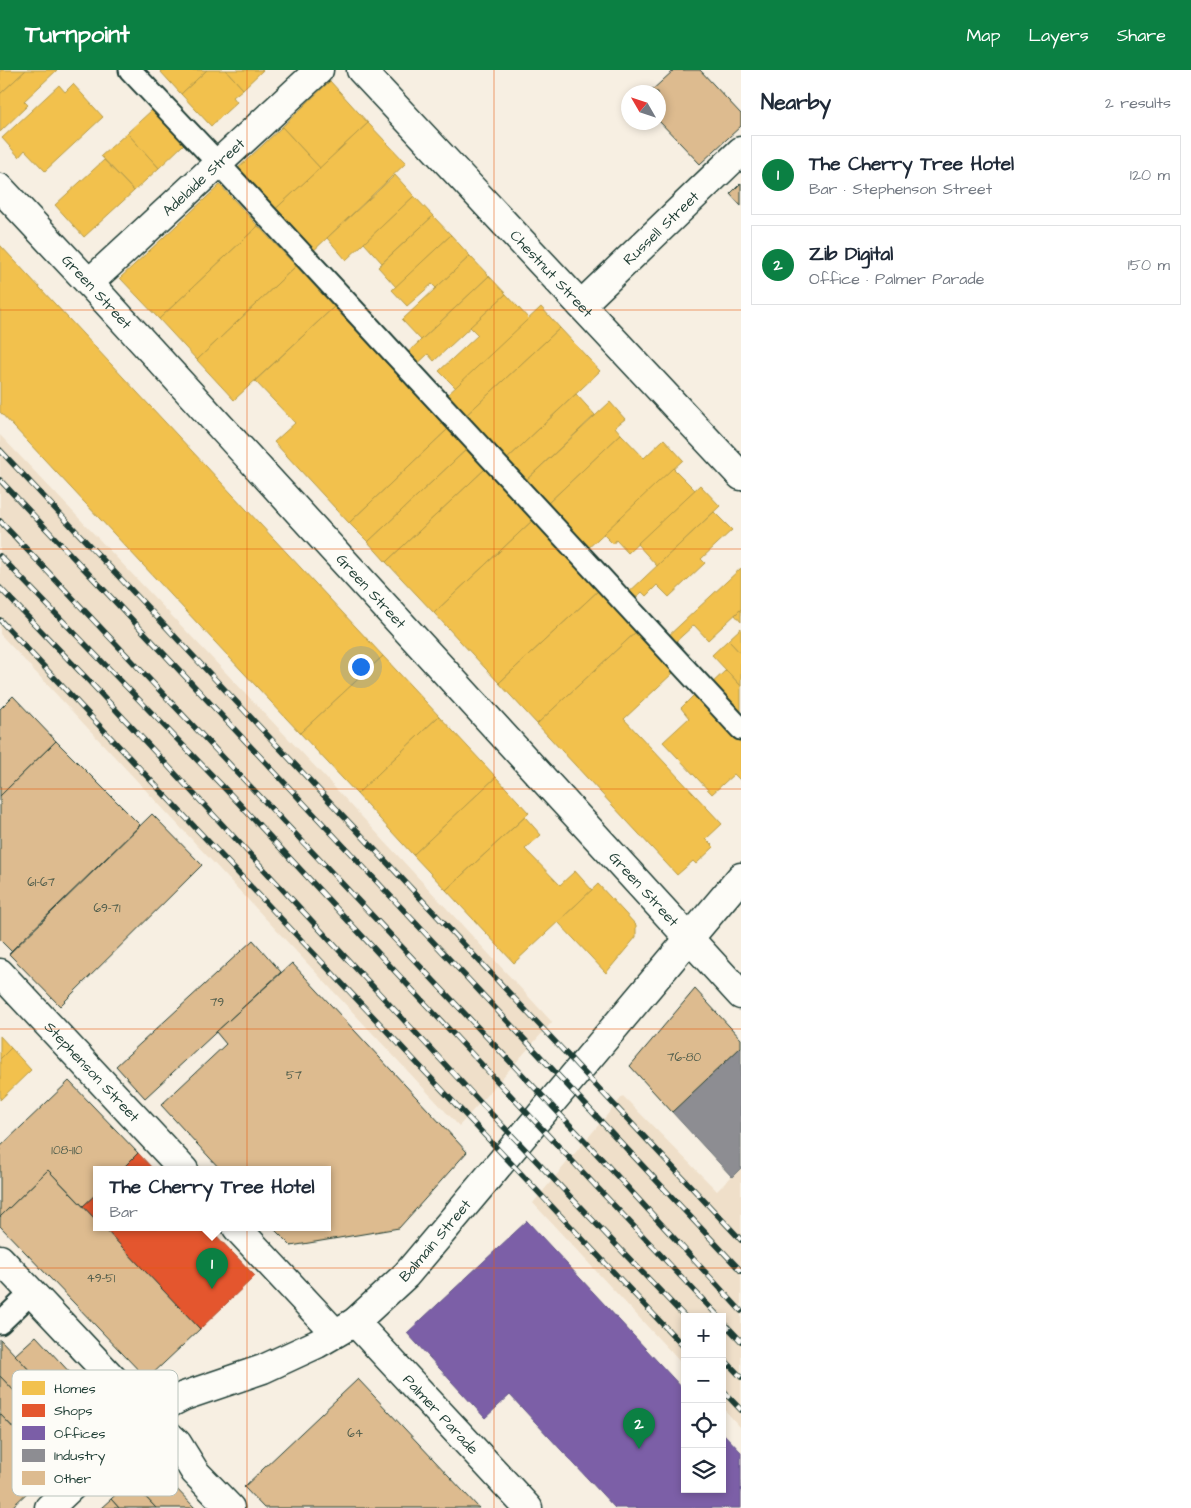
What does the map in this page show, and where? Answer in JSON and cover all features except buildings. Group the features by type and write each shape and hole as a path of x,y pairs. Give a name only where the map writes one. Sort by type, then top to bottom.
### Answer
{"street":[{"name":"Adelaide Street","path":"89,283 319,70"},
{"name":"Chestnut Street","path":"361,70 741,476"},
{"name":"Russell Street","path":"581,305 741,151"},
{"name":"Green Street","path":"0,188 741,994"},
{"name":"Balmain Street","path":"178,1399 263,1369 317,1344 345,1327 406,1275 741,877"},
{"name":"Stephenson Street","path":"0,973 180,1166"},
{"path":"240,1231 345,1327"},
{"path":"0,1259 105,1370"},
{"name":"Palmer Parade","path":"345,1327 528,1508"},
{"path":"178,1445 195,1472 230,1508"},
{"name":"Balmain Street","path":"50,1508 63,1496"}],"lane":[{"path":"130,70 218,162 741,729"},
{"path":"0,1323 32,1293"}],"shaded area":[{"path":"0,435 325,777 552,1022 459,1126 0,634"},
{"path":"623,1096 717,1191 741,1167 741,1428 726,1411 726,1313 681,1313 681,1363 533,1203"}],"railway":[{"path":"0,450 741,1240"},
{"path":"0,480 741,1271"},
{"path":"0,521 585,1141 741,1311"},
{"path":"0,556 233,797 715,1313"},
{"path":"0,588 90,682 480,1102 681,1313"},
{"path":"0,620 681,1344"},
{"path":"726,1325 741,1341"},
{"path":"723,1358 741,1377"},
{"path":"726,1394 741,1410"}],"place":[{"name":"The Cherry Tree Hotel","path":"212,1289"},
{"name":"Zib Digital","path":"639,1449"}]}
